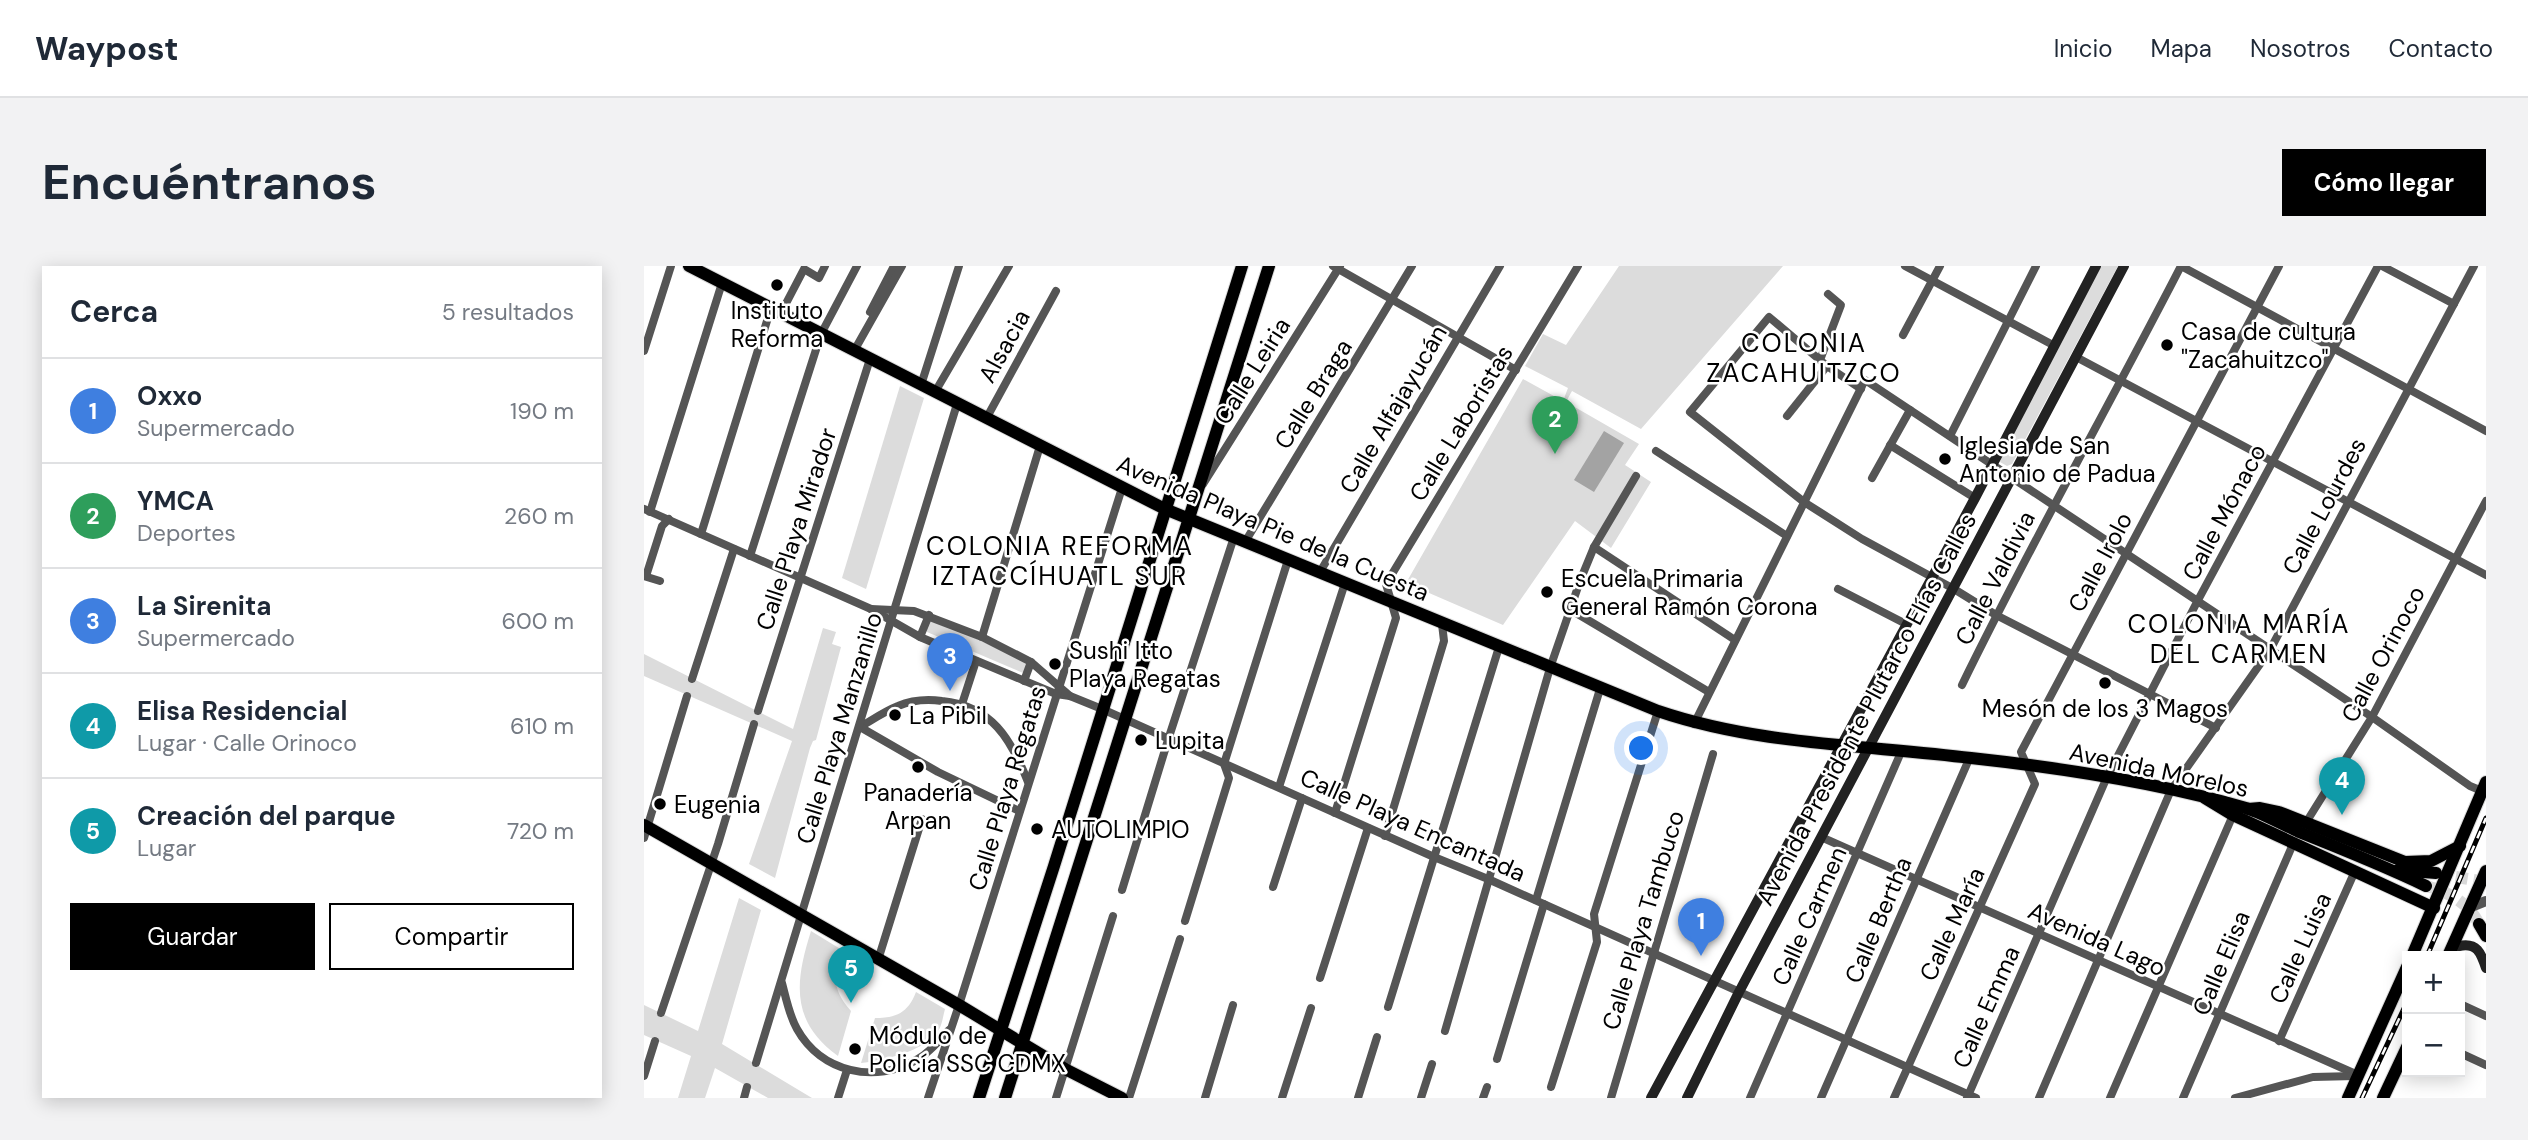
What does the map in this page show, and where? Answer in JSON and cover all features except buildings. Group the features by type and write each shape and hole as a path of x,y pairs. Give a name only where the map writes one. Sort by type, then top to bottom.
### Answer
{"main road":[{"path":"979,1098 1242,266"},
{"path":"1005,1098 1269,266"},
{"name":"Avenida Presidente Plutarco Elías Calles","path":"1651,1098 1975,498 2096,266"},
{"name":"Avenida Presidente Plutarco Elías Calles","path":"1687,1098 1739,992 2124,266"},
{"name":"Avenida Playa Pie de la Cuesta","path":"697,268 986,419 1188,520 1600,689 1693,723 1780,739 1869,747"},
{"name":"Avenida Morelos","path":"1869,747 1970,757 2107,777 2205,798 2248,809 2426,886"},
{"path":"2414,951 2484,787"},
{"path":"2205,798 2293,844 2434,908"},
{"path":"2248,809 2269,809 2307,821 2405,862 2423,863 2436,860 2460,846"},
{"path":"645,830 711,863 1065,1069 1122,1098"},
{"path":"2392,870 2436,873"},
{"path":"2450,951 2486,874"},
{"path":"2479,923 2486,936"},
{"path":"2453,951 2459,946 2472,946 2481,953 2486,968"},
{"path":"2348,1098 2402,978"},
{"path":"2383,1098 2402,1058"}],"street":[{"path":"644,351 671,266"},
{"path":"701,534 776,311 804,269 819,278 825,266"},
{"path":"750,556 821,334 857,266"},
{"path":"852,350 894,266"},
{"path":"852,350 902,266"},
{"path":"921,385 959,266"},
{"path":"935,392 1009,266"},
{"name":"Calle Braga","path":"1122,890 1168,740 1239,540 1412,266"},
{"name":"Calle Alfajayucán","path":"1320,572 1500,266"},
{"name":"Calle Laboristas","path":"1335,813 1396,618 1387,584 1577,266"},
{"path":"1905,266 2053,345"},
{"path":"1903,335 1940,266"},
{"path":"1950,436 2036,266"},
{"path":"2181,266 2486,431"},
{"name":"Calle Valdivia","path":"1962,685 1996,615 2181,266"},
{"name":"Calle Irolo","path":"2027,765 2021,752 2279,266"},
{"path":"2380,266 2454,304"},
{"name":"Calle Mónaco","path":"2107,777 2197,602 2380,266"},
{"name":"Calle Lourdes","path":"2039,1098 2100,961 2171,790 2270,650 2474,266"},
{"path":"1337,267 1516,370"},
{"name":"Calle Leiria","path":"1196,496 1337,267"},
{"path":"647,510 722,283"},
{"name":"Alsacia","path":"986,419 1056,292"},
{"path":"1787,416 1824,363 1841,305 1828,294"},
{"path":"2216,727 1996,615 1861,539 1804,502 1690,412 1769,317 1824,363 1910,410 2372,717 2467,784 2484,787"},
{"path":"2076,357 2486,575"},
{"name":"Calle Playa Mirador","path":"758,711 870,359"},
{"path":"1693,723 1863,385"},
{"name":"Calle Playa Manzanillo","path":"756,1063 957,404"},
{"path":"1872,478 1910,410"},
{"path":"1890,445 1975,498"},
{"path":"982,638 1040,446"},
{"path":"1656,451 1787,536"},
{"path":"1445,1031 1550,668 1594,547 1636,476"},
{"name":"Calle Playa Regatas","path":"928,1098 1122,488"},
{"name":"Calle Orinoco","path":"2307,821 2372,717 2486,501"},
{"name":"Calle Playa Encantada","path":"647,510 871,609 920,637 1056,694 1070,695 1434,858 1596,927 1970,1097"},
{"path":"660,580 645,576 662,526 668,519"},
{"path":"1594,547 1735,640"},
{"path":"692,679 734,549"},
{"path":"1185,920 1229,778 1224,764 1288,560"},
{"path":"1279,788 1345,583"},
{"path":"1838,589 1906,624"},
{"name":"Calle Playa Encantada","path":"871,609 895,609 929,615 1031,662 1070,695"},
{"path":"1571,610 1709,692"},
{"path":"920,637 929,615"},
{"path":"1385,836 1444,641 1442,624"},
{"path":"1388,1007 1499,647"},
{"path":"962,704 976,661"},
{"path":"1024,681 1031,662"},
{"path":"1497,1059 1600,689"},
{"path":"645,830 687,696"},
{"path":"1020,811 938,772 860,727 887,711 914,701 962,704 986,716 999,728 1009,741 1028,782"},
{"path":"1551,1087 1597,942 1594,914 1658,711"},
{"path":"661,1013 754,724"},
{"name":"Calle Carmen","path":"1750,1098 1902,750"},
{"name":"Calle Playa Tambuco","path":"1611,1098 1713,754"},
{"name":"Calle Bertha","path":"1821,1098 1970,757"},
{"name":"Calle María","path":"1894,1098 2035,784 2027,765"},
{"name":"Calle Emma","path":"1970,1097 2107,777"},
{"path":"1273,887 1302,798"},
{"path":"2110,1098 2233,815"},
{"path":"878,960 922,819"},
{"path":"1320,978 1368,828"},
{"name":"Avenida Lago","path":"1821,837 2358,1076"},
{"name":"Calle Elisa","path":"2183,1098 2293,844"},
{"name":"Calle Luisa","path":"2280,1041 2355,871"},
{"path":"2470,907 2486,901"},
{"path":"1056,1098 1113,916"},
{"path":"1129,1098 1180,939"},
{"path":"781,982 795,1027 804,1041 829,1063 847,1070 864,1073 899,1068 930,1051 951,1028"},
{"path":"1205,1098 1233,1004"},
{"path":"2465,1006 2486,1016"},
{"path":"1282,1098 1311,1008"},
{"path":"1358,1098 1377,1037"},
{"path":"644,1076 655,1041"},
{"path":"2465,1055 2486,1065"},
{"path":"1421,1098 1432,1064"},
{"path":"838,1098 847,1070"},
{"path":"2235,1098 2255,1095 2313,1077 2358,1076"},
{"path":"744,1098 747,1087"},
{"path":"1483,1098 1487,1087"}],"shaded area":[{"path":"1619,266 1783,266 1641,429 1572,391 1566,402 1639,444 1625,465 1651,482 1611,548 1575,521 1503,625 1406,583 1523,379 1563,401 1568,388 1525,366 1543,334 1566,345"},
{"path":"2101,266 2118,266 2012,464 2007,466 2000,462 2003,452"},
{"path":"900,386 924,398 866,589 842,578"},
{"path":"1604,431 1624,443 1594,492 1574,480"},
{"path":"931,620 1028,662 1028,675 927,632 927,625"},
{"path":"823,628 836,632 832,644 841,647 775,878 749,864 792,741 644,676 644,654 793,729"},
{"path":"739,898 761,910 722,1044 812,1098 768,1098 715,1068 705,1098 678,1098 691,1056 644,1035 644,1005 698,1031"},
{"path":"811,931 842,950 837,967 837,989 851,1011 838,1056 822,1043 811,1029 800,1000 802,967"},
{"path":"916,992 945,1009 938,1031 914,1050 861,1063 875,1018 900,1013 909,1005"}],"tunnel":[{"path":"2438,874 2486,882"},
{"path":"2426,886 2457,899 2479,924"}],"railway":[{"path":"2429,951 2486,818"},
{"path":"2362,1098 2402,1013"}],"place":[{"name":"Instituto Reforma","path":"777,285"},
{"name":"Casa de cultura \"Zacahuitzco\"","path":"2167,345"},
{"name":"YMCA","path":"1555,454"},
{"name":"Iglesia de San Antonio de Padua","path":"1945,459"},
{"name":"Escuela Primaria General Ramón Corona","path":"1547,592"},
{"name":"Sushi Itto Playa Regatas","path":"1055,664"},
{"name":"Mesón de los 3 Magos","path":"2105,683"},
{"name":"La Sirenita","path":"950,691"},
{"name":"La Pibil","path":"895,715"},
{"name":"Lupita","path":"1141,740"},
{"name":"Panadería Arpan","path":"918,767"},
{"name":"Eugenia","path":"660,804"},
{"name":"Elisa Residencial","path":"2342,815"},
{"name":"AUTOLIMPIO","path":"1037,829"},
{"name":"Oxxo","path":"1701,956"},
{"name":"Creación del parque","path":"851,1003"},
{"name":"Módulo de Policía SSC CDMX","path":"855,1049"}],"district":[{"name":"COLONIA ZACAHUITZCO","path":"1804,358"},
{"name":"COLONIA REFORMA IZTACCÍHUATL SUR","path":"1060,561"},
{"name":"COLONIA MARÍA DEL CARMEN","path":"2239,639"}]}
